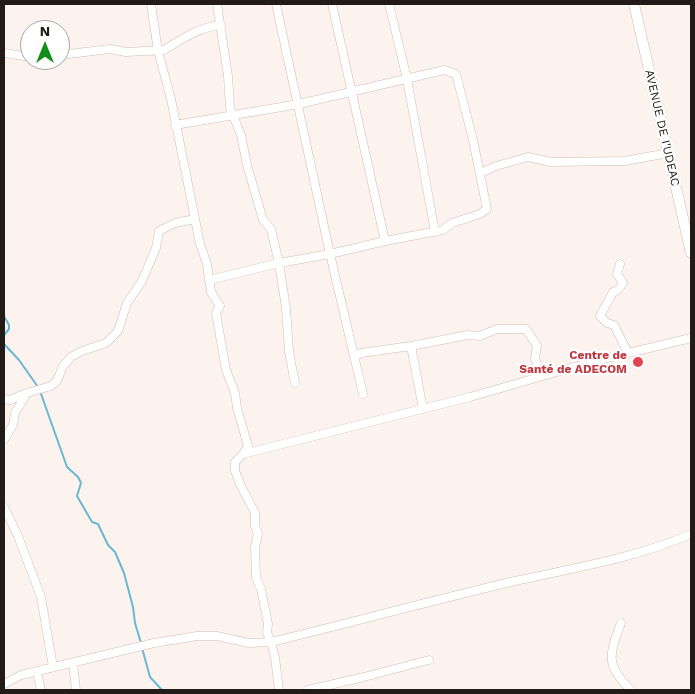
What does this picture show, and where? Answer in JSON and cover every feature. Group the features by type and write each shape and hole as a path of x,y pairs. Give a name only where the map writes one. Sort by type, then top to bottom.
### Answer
{"main road":[{"name":"AVENUE DE I'UDEAC","path":"634,4 691,253"}],"street":[{"path":"151,4 158,51 171,100 194,219 207,264 211,292 220,306 216,312 226,370 235,393 237,408 248,446 235,462 235,471 246,498 255,513 255,526 258,534 255,547 256,578 261,589 268,624 267,633 271,642 279,690"},
{"path":"217,4 228,76 230,108 241,135 247,165 263,220 271,229 279,263 286,308 289,352 295,384"},
{"path":"276,4 330,254 363,394"},
{"path":"332,4 385,241"},
{"path":"390,4 407,79 434,232"},
{"path":"70,54 110,49 126,52 164,50 208,26 221,25"},
{"path":"4,53 20,55"},
{"path":"175,125 299,104 444,70 456,74 480,173 487,209 485,212 452,222 443,230 279,263 209,280"},
{"path":"480,173 496,166 528,157 551,162 625,161 668,153"},
{"path":"4,399 10,400 51,386 71,357 106,343 118,331 127,303 142,281 156,248 159,231 175,223 194,219"},
{"path":"620,264 617,274 623,283 618,290 613,292 600,316 607,323 614,324 628,353"},
{"path":"354,357 361,353 468,335 480,336 497,329 526,329 537,346 535,360 538,366 538,377"},
{"path":"243,454 423,409 628,353 691,338"},
{"path":"411,346 423,409"},
{"path":"4,440 13,425 15,412 28,393"},
{"path":"4,507 18,536 41,597 53,667"},
{"path":"4,684 21,675 53,667 154,643 197,636 217,636 249,643 271,642 671,544 691,534"},
{"path":"621,623 612,648 611,657 616,673 631,690"},
{"path":"308,690 364,678 429,660"},
{"path":"73,663 76,690"},
{"path":"37,672 42,690"}],"waterway":[{"path":"4,316 9,325 9,329 4,335"},
{"path":"4,338 4,344 19,360 38,387"},
{"path":"40,391 67,467 78,477 81,483 77,496 92,522 98,524 108,545 115,552 124,573 141,643"},
{"path":"142,648 150,677 162,690"}],"place":[{"name":"Centre de Santé de ADECOM","path":"638,362"}]}
